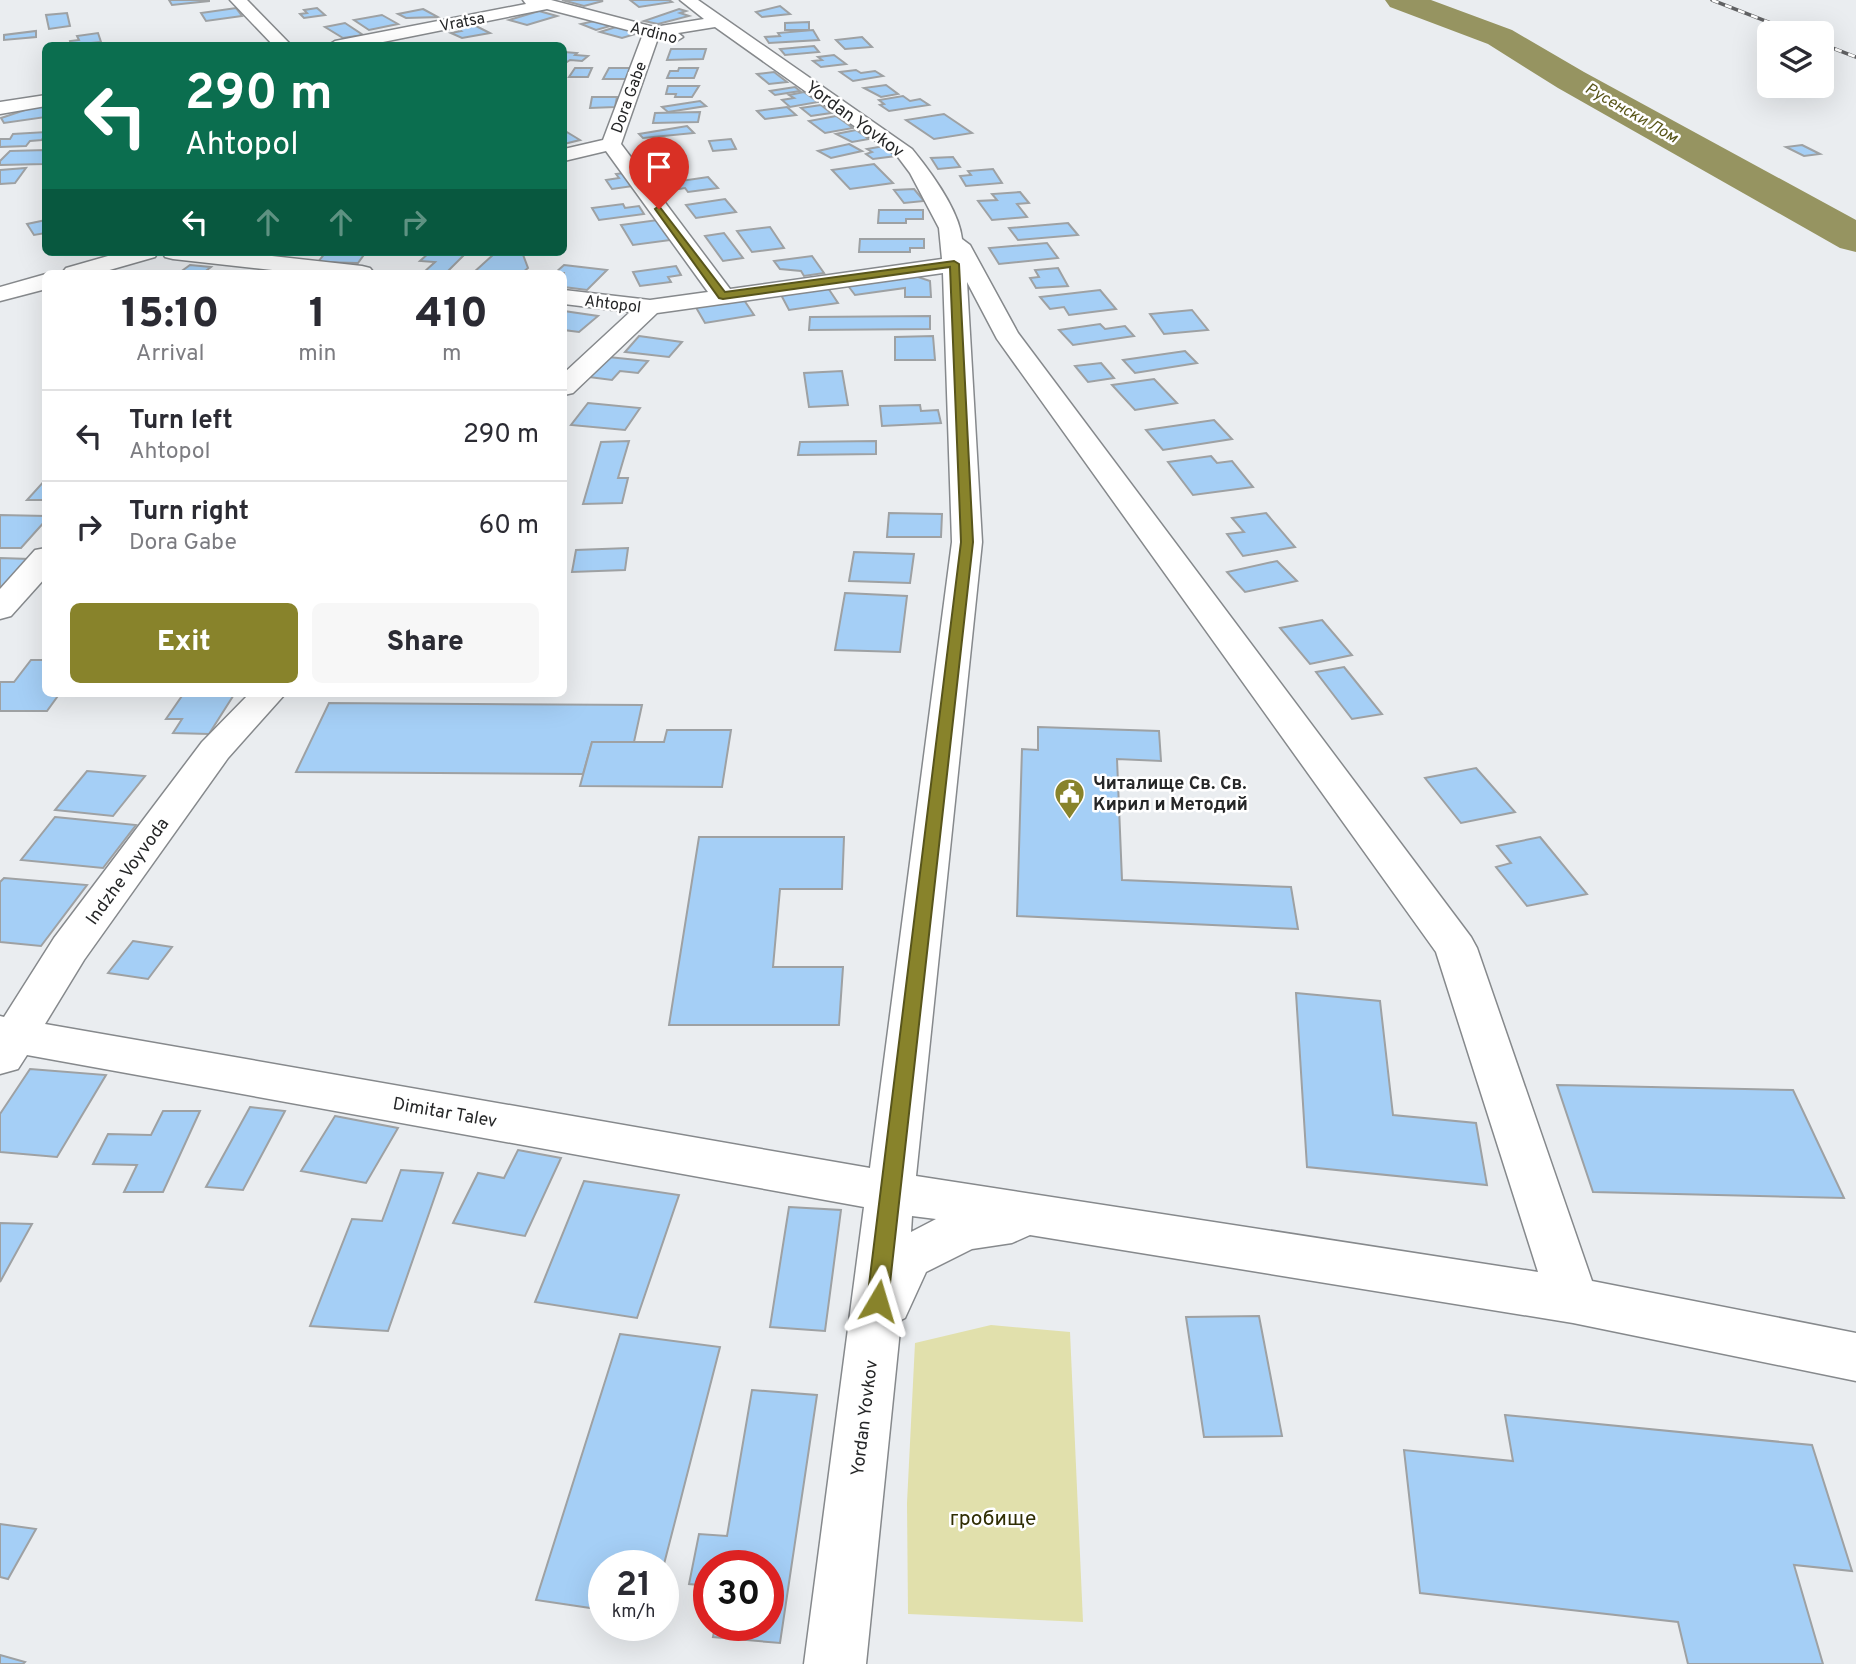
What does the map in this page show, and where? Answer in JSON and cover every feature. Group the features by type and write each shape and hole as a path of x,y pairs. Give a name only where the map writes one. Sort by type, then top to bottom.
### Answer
{"street":[{"path":"238,0 280,42"},
{"name":"Yordan Yovkov","path":"688,0 711,37 776,63 905,153 920,172 950,228 954,264 967,542 835,1664"},
{"name":"Ardino","path":"540,2 652,32 711,37"},
{"name":"Vratsa","path":"354,42 540,2"},
{"path":"652,32 711,37"},
{"name":"Dora Gabe","path":"652,32 611,144 723,296"},
{"path":"0,108 42,101"},
{"path":"567,154 611,144"},
{"path":"950,228 1006,334 1456,948 1573,1300"},
{"path":"84,270 133,256"},
{"path":"218,256 343,270"},
{"name":"Ahtopol","path":"567,297 650,307 954,264"},
{"path":"0,294 42,282"},
{"path":"567,384 650,307"},
{"path":"0,610 42,562"},
{"name":"Indzhe Voyvoda","path":"5,1043 69,949 215,750 266,697"},
{"name":"Dimitar Talev","path":"5,1043 891,1192 1573,1300 1856,1357"},
{"path":"874,1328 908,1257 964,1229 1052,1217"}],"green space":[{"name":"гробище","path":"991,1325 1070,1332 1083,1622 908,1614 907,1503 915,1343"}],"building":[{"path":"169,0 209,0 209,1 172,5"},
{"path":"562,0 599,0 603,1 584,6"},
{"path":"630,0 669,0 672,2 639,7"},
{"path":"780,6 790,14 762,17 756,12"},
{"path":"236,8 242,16 206,21 201,13"},
{"path":"317,8 325,15 304,18 300,14 307,13 304,10"},
{"path":"423,9 438,17 406,18 398,14"},
{"path":"679,9 686,11 680,13 689,16 658,24 644,21"},
{"path":"539,11 557,16 527,25 509,20"},
{"path":"67,13 70,26 49,29 46,15"},
{"path":"382,15 398,24 369,30 354,20"},
{"path":"599,20 614,25 596,30 581,24"},
{"path":"809,22 809,30 785,30 785,23"},
{"path":"345,23 363,35 343,38 325,27"},
{"path":"474,25 490,33 462,38 451,33 461,31 456,28"},
{"path":"619,26 642,32 622,38 600,32"},
{"path":"813,30 819,40 769,43 765,37 780,36 778,33"},
{"path":"36,31 36,37 4,40 4,35"},
{"path":"98,33 101,42 70,42 79,40 77,36"},
{"path":"862,37 872,47 845,49 836,40"},
{"path":"814,46 819,52 785,55 780,49"},
{"path":"671,49 706,49 703,59 667,60"},
{"path":"567,52 588,56 582,61 567,62"},
{"path":"834,55 846,64 821,67 813,61 822,60 818,57"},
{"path":"575,68 592,68 588,77 569,77"},
{"path":"609,68 632,68 627,79 603,79"},
{"path":"679,68 698,68 694,78 667,78 670,71 678,71"},
{"path":"856,70 861,73 875,71 883,76 853,81 840,72"},
{"path":"774,72 787,82 769,84 757,74"},
{"path":"886,85 898,94 881,97 864,88"},
{"path":"668,86 699,86 692,97 675,97 676,94 666,94"},
{"path":"795,87 800,91 775,95 770,91"},
{"path":"804,92 818,102 790,107 782,100 794,98 789,95"},
{"path":"903,96 910,101 920,99 929,105 889,111 880,105 884,104 879,100"},
{"path":"592,97 617,97 615,107 590,108"},
{"path":"700,101 706,106 668,112 662,107"},
{"path":"42,104 42,118 4,123 1,118"},
{"path":"821,105 831,113 811,116 801,108"},
{"path":"787,107 796,115 765,119 757,111"},
{"path":"700,112 698,122 653,123 655,113"},
{"path":"944,114 972,133 934,139 906,120"},
{"path":"836,116 853,128 825,133 809,121"},
{"path":"687,126 694,133 643,138 639,134"},
{"path":"856,130 869,139 852,142 836,134"},
{"path":"42,132 42,140 30,141 26,146 0,147 0,139 10,139 13,134"},
{"path":"567,132 580,140 567,143"},
{"path":"731,139 736,149 713,151 709,141"},
{"path":"849,144 862,151 831,158 818,151"},
{"path":"1802,145 1820,154 1804,156 1786,147"},
{"path":"884,146 896,156 873,159 866,154 872,152 867,149"},
{"path":"42,150 42,164 0,165 0,161 10,151"},
{"path":"953,157 960,167 938,169 931,158"},
{"path":"874,164 893,183 850,189 832,170"},
{"path":"26,168 15,183 0,184 0,170"},
{"path":"993,169 1002,183 966,186 960,176 971,175 968,171"},
{"path":"631,172 640,185 612,189 606,180 619,178 616,174"},
{"path":"708,177 718,188 688,192 685,188 673,190 667,183"},
{"path":"914,189 924,201 904,203 894,190"},
{"path":"1020,192 1029,203 1017,204 1027,217 992,220 978,201 997,200 992,194"},
{"path":"725,199 736,212 696,218 686,205"},
{"path":"623,204 625,208 639,206 644,214 599,220 592,208"},
{"path":"879,210 923,210 923,219 906,219 906,223 878,223"},
{"path":"665,219 678,239 633,245 621,225"},
{"path":"42,221 42,234 34,235 27,224"},
{"path":"1068,223 1078,235 1018,240 1009,228"},
{"path":"770,227 784,248 752,252 737,231"},
{"path":"724,233 743,258 723,261 705,236"},
{"path":"860,239 924,239 924,248 910,248 910,252 859,252"},
{"path":"1047,243 1058,258 999,264 989,248"},
{"path":"323,256 363,256 358,263 318,262"},
{"path":"426,256 463,256 449,270 426,270 435,262 420,261"},
{"path":"492,256 524,256 528,268 526,270 476,270"},
{"path":"812,256 824,273 804,276 801,271 780,269 774,261"},
{"path":"190,265 211,267 207,270 183,270"},
{"path":"564,265 607,270 587,290 567,287 567,270 558,270"},
{"path":"676,266 681,275 668,277 671,282 640,286 633,272"},
{"path":"1058,268 1068,286 1036,288 1030,278 1039,277 1035,270"},
{"path":"909,274 930,281 931,297 905,297 905,288 855,295 846,283"},
{"path":"826,285 838,303 789,310 779,291"},
{"path":"1100,290 1116,309 1069,315 1064,307 1050,309 1040,297"},
{"path":"742,297 754,315 705,323 694,304"},
{"path":"1192,310 1208,330 1164,334 1150,314"},
{"path":"567,311 598,316 579,332 567,330"},
{"path":"930,316 930,329 809,330 810,317"},
{"path":"1100,324 1105,329 1125,326 1134,336 1073,345 1059,330"},
{"path":"639,336 682,342 669,357 625,352"},
{"path":"933,336 935,360 895,360 895,337"},
{"path":"1185,351 1197,363 1135,373 1123,360"},
{"path":"608,357 648,361 638,373 620,371 612,380 589,377"},
{"path":"1101,363 1114,378 1088,382 1075,366"},
{"path":"842,371 848,405 809,407 804,373"},
{"path":"1154,379 1177,403 1135,410 1112,385"},
{"path":"588,403 640,408 625,430 571,425"},
{"path":"920,405 921,411 938,410 941,423 882,426 880,406"},
{"path":"1214,420 1232,439 1163,450 1146,430"},
{"path":"629,441 618,478 628,478 622,503 583,504 601,442"},
{"path":"876,441 876,454 798,455 800,442"},
{"path":"1211,456 1217,463 1232,461 1253,487 1193,495 1168,462"},
{"path":"42,483 42,500 27,500"},
{"path":"889,513 942,514 941,537 887,537"},
{"path":"1266,513 1295,547 1243,556 1227,534 1244,532 1232,518"},
{"path":"0,515 42,516 42,524 21,548 0,548"},
{"path":"628,548 625,570 572,572 576,550"},
{"path":"854,552 914,554 910,583 849,581"},
{"path":"0,558 29,559 0,590"},
{"path":"1277,561 1297,581 1245,592 1227,572"},
{"path":"845,593 907,596 900,652 835,650"},
{"path":"1322,620 1352,655 1310,664 1280,628"},
{"path":"31,660 42,660 42,697 57,697 47,711 0,711 0,682 14,682"},
{"path":"1344,667 1382,714 1352,719 1316,672"},
{"path":"181,697 232,697 209,734 173,733 182,719 166,719"},
{"path":"329,703 642,705 634,742 592,742 583,774 296,772"},
{"name":"Читалище Св. Св. Кирил и Методий","path":"1038,727 1159,731 1161,761 1117,759 1122,880 1291,887 1298,929 1017,916 1022,749 1038,750"},
{"path":"667,730 731,730 722,787 580,786 592,742 664,742"},
{"path":"1476,768 1515,812 1461,823 1425,778"},
{"path":"87,771 145,776 113,816 55,810"},
{"path":"55,817 136,825 103,868 21,860"},
{"path":"699,837 844,837 842,889 780,889 773,967 843,967 839,1025 669,1025"},
{"path":"1540,837 1587,894 1527,906 1496,867 1511,863 1497,846"},
{"path":"4,878 87,885 41,946 0,942 0,882"},
{"path":"133,941 172,947 148,979 108,973"},
{"path":"1296,993 1380,1001 1393,1115 1476,1123 1487,1185 1307,1167"},
{"path":"30,1069 106,1075 57,1157 0,1152 0,1114"},
{"path":"1557,1085 1793,1090 1844,1198 1593,1192"},
{"path":"250,1107 285,1111 243,1190 206,1187"},
{"path":"163,1111 200,1111 163,1192 124,1192 137,1165 93,1164 108,1134 151,1135"},
{"path":"335,1116 398,1128 366,1183 301,1171"},
{"path":"518,1150 561,1158 525,1236 453,1223 478,1173 504,1178"},
{"path":"401,1170 443,1173 388,1331 310,1326 352,1219 382,1221"},
{"path":"584,1181 679,1195 637,1318 535,1302"},
{"path":"789,1207 841,1210 825,1331 770,1327"},
{"path":"0,1223 32,1224 0,1282"},
{"path":"1259,1316 1282,1436 1204,1437 1186,1317"},
{"path":"620,1334 720,1347 668,1550 588,1550 588,1608 536,1600"},
{"path":"752,1390 817,1395 784,1616 784,1550 696,1550 699,1534 727,1536"},
{"path":"1505,1415 1812,1445 1852,1571 1794,1565 1823,1664 1688,1664 1678,1622 1420,1593 1404,1450 1513,1461"},
{"path":"0,1524 36,1529 8,1579 0,1577"},
{"path":"693,1564 693,1584 689,1584"},
{"path":"0,1655 25,1662 0,1664"}],"waterway":[{"name":"Русенски Лом","path":"1401,0 1500,37 1571,80 1856,238"}],"railway":[{"path":"1712,0 1765,21"},
{"path":"1834,49 1856,57"}],"place":[{"name":"Читалище Св. Св. Кирил и Методий","path":"1070,820"}],"route":[{"path":"659,209 723,296 954,264 967,542 878,1301"}]}
